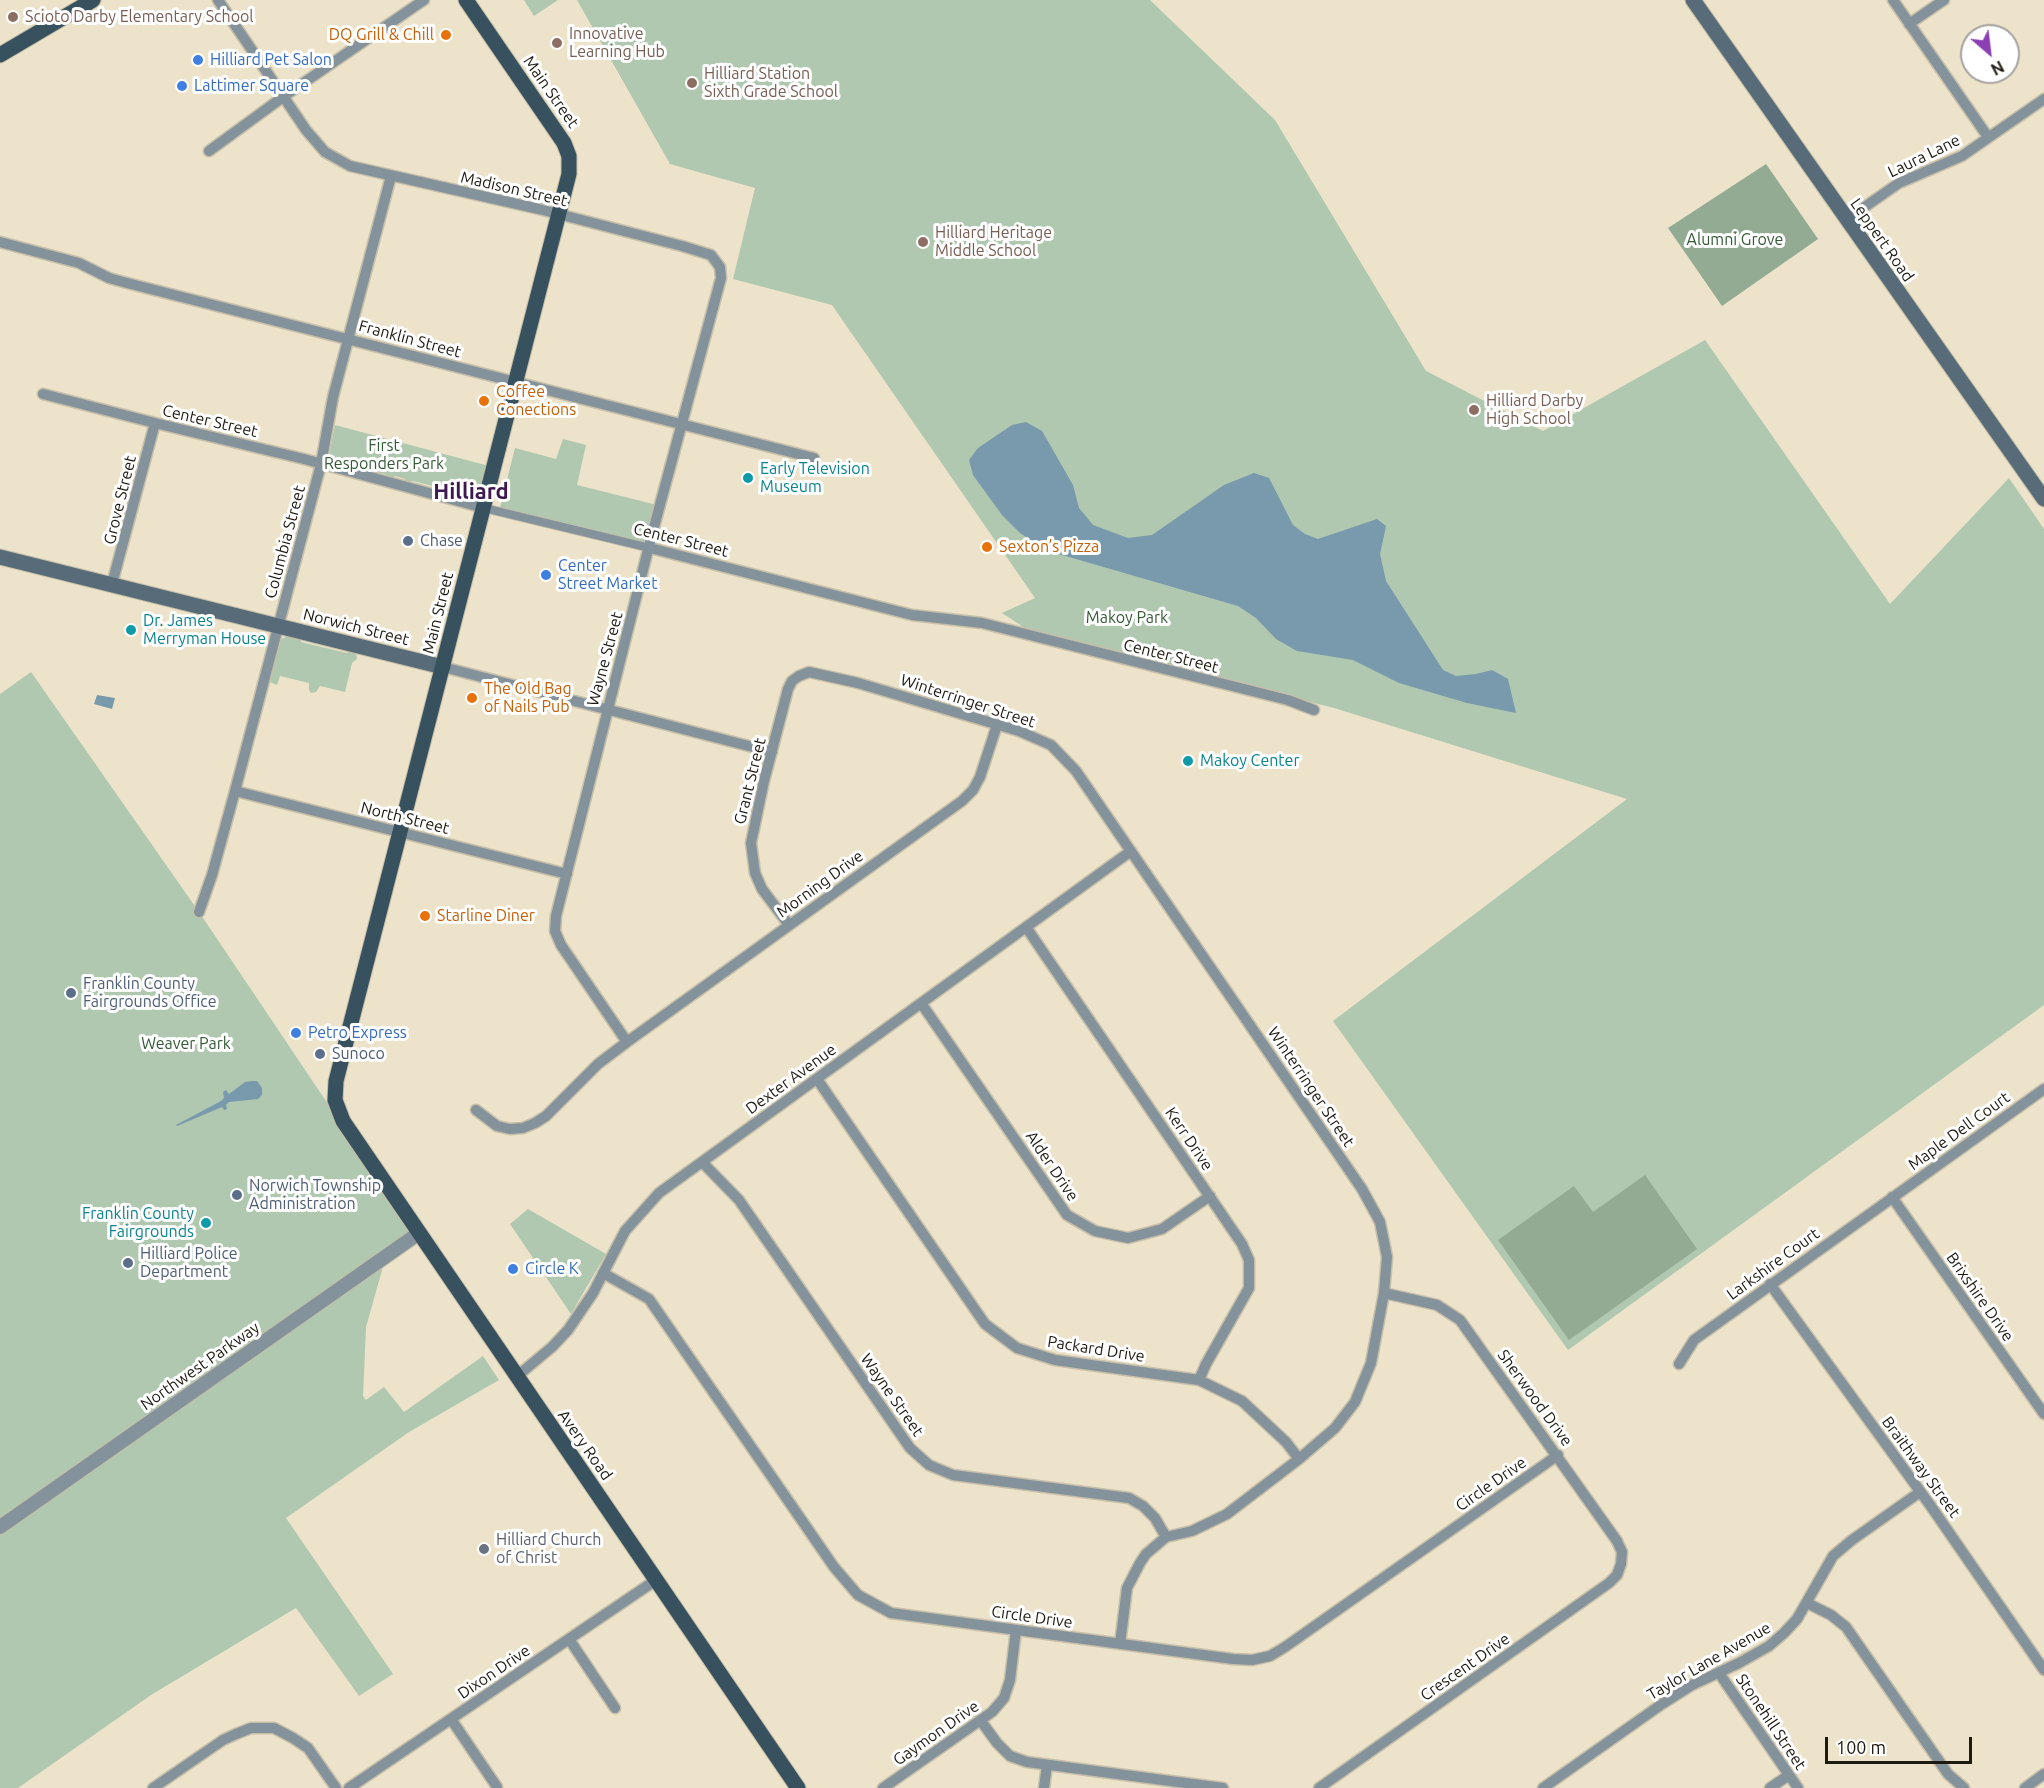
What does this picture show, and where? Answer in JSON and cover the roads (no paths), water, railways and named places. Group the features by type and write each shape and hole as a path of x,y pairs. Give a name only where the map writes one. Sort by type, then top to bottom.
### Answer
{"main road":[{"path":"0,55 93,0"},
{"name":"Main Street","path":"343,1121 335,1100 336,1081 569,174 567,149 466,0"},
{"name":"Leppert Road","path":"1693,0 2044,499"},
{"name":"Norwich Street","path":"0,557 443,667"},
{"name":"Avery Road","path":"343,1121 798,1788"}],"street":[{"name":"Madison Street","path":"218,0 306,130 325,152 350,166 560,215 711,255 720,267"},
{"path":"209,151 424,0"},
{"path":"1893,0 1988,137"},
{"path":"1909,24 1944,0"},
{"name":"Laura Lane","path":"1846,219 1899,183 1962,156 2044,99"},
{"name":"Columbia Street","path":"199,912 212,875 235,791 321,464 333,397 391,176"},
{"name":"Franklin Street","path":"0,242 79,263 109,278 127,283 814,458"},
{"name":"Wayne Street","path":"627,1042 561,945 555,931 556,916 681,423 721,278 720,267"},
{"name":"Center Street","path":"43,394 912,615 982,623 1288,700 1314,710"},
{"name":"Grove Street","path":"112,584 155,423"},
{"name":"Norwich Street","path":"443,667 772,752"},
{"name":"Winterringer Street","path":"799,675 809,672 820,674 939,706 1019,730 1051,745 1076,771 1362,1188 1380,1222 1387,1257 1384,1293 1371,1363 1356,1402 1335,1428 1299,1459 1227,1514 1192,1531 1166,1537 1146,1554 1127,1588 1120,1644"},
{"name":"Grant Street","path":"789,925 762,889 755,873 751,843 788,689 799,675"},
{"name":"Morning Drive","path":"476,1110 497,1126 510,1129 523,1128 546,1116 598,1064 627,1042 962,801 973,790 980,777 997,725"},
{"name":"North Street","path":"235,791 567,874"},
{"name":"Dexter Avenue","path":"516,1377 552,1347 568,1330 593,1293 625,1231 659,1193 1131,851"},
{"name":"Kerr Drive","path":"1026,927 1210,1196 1242,1244 1249,1260 1250,1288 1199,1380"},
{"name":"Alder Drive","path":"921,1003 1067,1215 1095,1231 1128,1238 1162,1229 1210,1196"},
{"name":"Packard Drive","path":"817,1079 985,1324 1017,1348 1055,1360 1199,1380 1242,1401 1286,1442 1299,1459"},
{"name":"Maple Dell Court","path":"1892,1197 2044,1089"},
{"name":"Wayne Street","path":"702,1162 739,1200 910,1448 929,1465 952,1475 1129,1498 1143,1506 1155,1518 1166,1537"},
{"name":"Larkshire Court","path":"1679,1364 1694,1340 1892,1197"},
{"name":"Brixshire Drive","path":"1892,1197 2044,1414"},
{"name":"Northwest Parkway","path":"0,1527 418,1233"},
{"name":"Circle Drive","path":"603,1273 649,1299 834,1567 858,1595 891,1613 1233,1659 1252,1660 1270,1656 1558,1455"},
{"name":"Braithway Street","path":"1770,1284 1920,1492 2044,1670"},
{"name":"Sherwood Drive","path":"1384,1293 1437,1305 1460,1320 1617,1540 1622,1552 1622,1564"},
{"name":"Taylor Lane Avenue","path":"1543,1788 1662,1704 1769,1646 1797,1619 1833,1556 1920,1492"},
{"name":"Crescent Drive","path":"1319,1788 1609,1583 1617,1575 1622,1564"},
{"name":"Dixon Drive","path":"349,1788 656,1580"},
{"path":"1808,1603 1831,1615 1846,1627 1948,1774 1964,1788"},
{"name":"Gaymon Drive","path":"884,1788 981,1721 1004,1698 1010,1680 1016,1630"},
{"path":"569,1639 615,1708"},
{"name":"Stonehill Street","path":"1719,1673 1798,1788"},
{"path":"451,1719 497,1787"},
{"path":"981,1721 1010,1756 1028,1762 1223,1788"},
{"path":"153,1788 223,1740 251,1728 274,1728 308,1748 336,1788"},
{"path":"1044,1788 1047,1766"},
{"path":"2025,1788 2044,1774"},
{"path":"1770,1788 1789,1775"}],"water":[{"path":"1026,422 1042,431 1073,485 1079,508 1093,525 1128,538 1152,535 1224,485 1254,473 1269,478 1293,525 1305,534 1318,539 1377,519 1386,526 1380,554 1386,581 1443,670 1456,676 1492,670 1508,679 1516,713 1467,703 1399,683 1353,660 1297,651 1276,639 1256,618 1238,606 1045,550 1020,533 1002,515 973,475 969,460 978,448 1012,425"},
{"path":"97,695 115,698 112,709 94,704"},
{"path":"257,1081 262,1088 262,1095 258,1099 229,1102 226,1105 227,1109 224,1110 222,1107 176,1125 221,1101 224,1098 223,1092 226,1090 229,1094 245,1082"}],"place":[{"name":"Scioto Darby Elementary School","path":"13,17"},
{"name":"DQ Grill & Chill","path":"446,35"},
{"name":"Innovative Learning Hub","path":"557,43"},
{"name":"Hilliard Pet Salon","path":"198,60"},
{"name":"Hilliard Station Sixth Grade School","path":"692,83"},
{"name":"Lattimer Square","path":"182,86"},
{"name":"Hilliard Heritage Middle School","path":"923,242"},
{"name":"Coffee Conections","path":"484,401"},
{"name":"Hilliard Darby High School","path":"1474,410"},
{"name":"Early Television Museum","path":"748,478"},
{"name":"Chase","path":"408,541"},
{"name":"Sexton’s Pizza","path":"987,547"},
{"name":"Center Street Market","path":"546,575"},
{"name":"Dr. James Merryman House","path":"131,630"},
{"name":"The Old Bag of Nails Pub","path":"472,698"},
{"name":"Makoy Center","path":"1188,761"},
{"name":"Starline Diner","path":"425,916"},
{"name":"Franklin County Fairgrounds Office","path":"71,993"},
{"name":"Petro Express","path":"296,1033"},
{"name":"Sunoco","path":"320,1054"},
{"name":"Norwich Township Administration","path":"237,1195"},
{"name":"Franklin County Fairgrounds","path":"206,1223"},
{"name":"Hilliard Police Department","path":"128,1263"},
{"name":"Circle K","path":"513,1269"},
{"name":"Hilliard Church of Christ","path":"484,1549"}],"district":[{"name":"Hilliard","path":"471,492"}],"park label":[{"name":"Alumni Grove","path":"1735,240"},
{"name":"First Responders Park","path":"384,455"},
{"name":"Makoy Park","path":"1127,618"},
{"name":"Weaver Park","path":"186,1044"}]}
